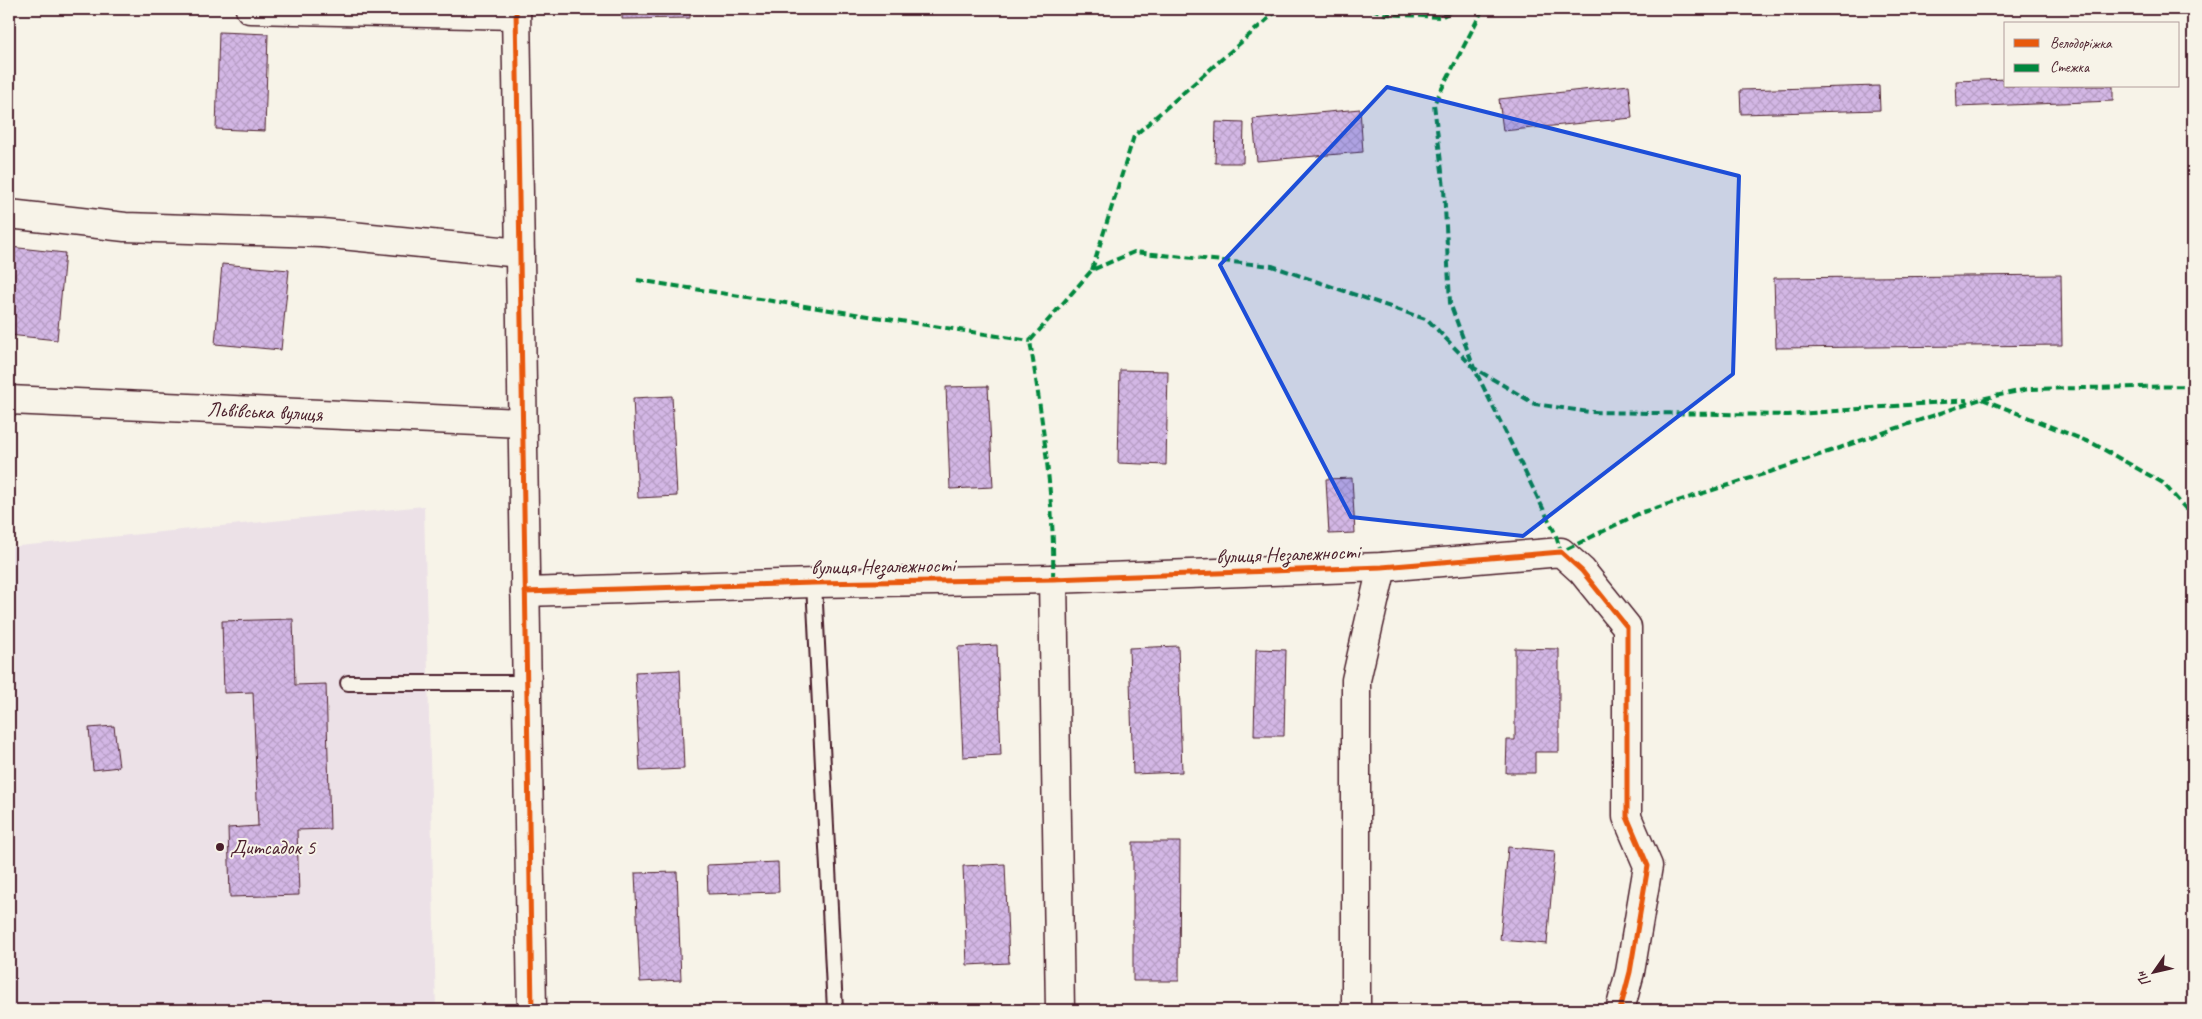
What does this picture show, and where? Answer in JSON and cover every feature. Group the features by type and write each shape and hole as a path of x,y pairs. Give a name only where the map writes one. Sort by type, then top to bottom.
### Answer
{"street":[{"path":"250,9 516,12 532,1010"},
{"path":"9,214 126,227 322,233 520,253"},
{"name":"Львівська вулиця","path":"9,400 522,423"},
{"name":"вулиця Незалежності","path":"525,592 814,583 1053,579 1382,567 1561,552 1582,571 1627,627 1627,817 1648,866 1630,972 1620,1010"},
{"path":"1356,1008 1356,680 1382,567"},
{"path":"1053,579 1060,1010"}],"lane":[{"path":"814,583 835,1010"},
{"path":"348,682 527,683"}],"highlighted area":[{"path":"1387,87 1739,176 1733,374 1523,536 1351,517 1220,265"}],"shaded area":[{"name":"Дитсадок 5","path":"424,506 436,1010 9,1010 9,547"}],"building":[{"path":"622,9 690,9 690,18 622,19"},
{"path":"219,32 268,34 265,131 216,129"},
{"path":"2004,79 2004,88 2113,88 2113,101 1957,107 1956,81"},
{"path":"1629,85 1632,118 1503,131 1499,99"},
{"path":"1879,86 1880,110 1741,114 1740,90"},
{"path":"1360,109 1363,152 1257,161 1253,119"},
{"path":"1216,122 1244,123 1243,163 1215,163"},
{"path":"10,247 65,253 57,340 9,335"},
{"path":"222,264 289,270 281,350 215,344"},
{"path":"2061,275 2062,345 1776,348 1774,278"},
{"path":"1120,370 1168,371 1166,465 1118,463"},
{"path":"988,386 993,487 950,489 946,387"},
{"path":"672,396 677,496 638,498 633,398"},
{"path":"1352,478 1355,533 1329,534 1326,479"},
{"path":"293,619 295,685 326,684 330,829 297,830 299,895 230,897 228,828 258,826 253,692 224,693 222,621"},
{"path":"997,645 1001,755 963,757 958,647"},
{"path":"1178,646 1182,772 1133,774 1129,648"},
{"path":"1515,648 1559,649 1559,752 1535,752 1535,773 1506,773 1507,740 1515,740"},
{"path":"1256,649 1286,650 1284,736 1254,736"},
{"path":"680,670 684,769 640,771 635,672"},
{"path":"114,726 119,767 93,770 89,728"},
{"path":"1133,842 1180,842 1179,981 1133,981"},
{"path":"1508,847 1555,851 1547,944 1500,940"},
{"path":"778,862 779,892 708,894 707,865"},
{"path":"1005,864 1009,963 967,965 963,866"},
{"path":"677,872 681,980 640,982 635,873"}],"marked path":[{"path":"1092,270 1134,136 1279,9"},
{"path":"1372,9 1385,14 1441,17 1455,9"},
{"path":"1483,9 1434,104 1444,188 1450,303 1474,368 1535,404 1589,412 1788,415 1967,400"},
{"path":"1053,579 1050,490 1030,341 1092,270 1134,252 1272,266 1428,320 1474,368 1555,533 1561,552 1640,513 1770,472 1981,399 2028,389 2193,386"},
{"path":"637,280 1030,341"},
{"path":"1982,399 2094,444 2163,483 2193,517"}],"cycle path":[{"path":"516,9 532,1010"},
{"path":"525,592 814,583 1053,579 1382,567 1561,552 1582,571 1627,627 1627,817 1648,866 1630,972 1620,1010"}],"place":[{"name":"Дитсадок 5","path":"220,847"}]}
